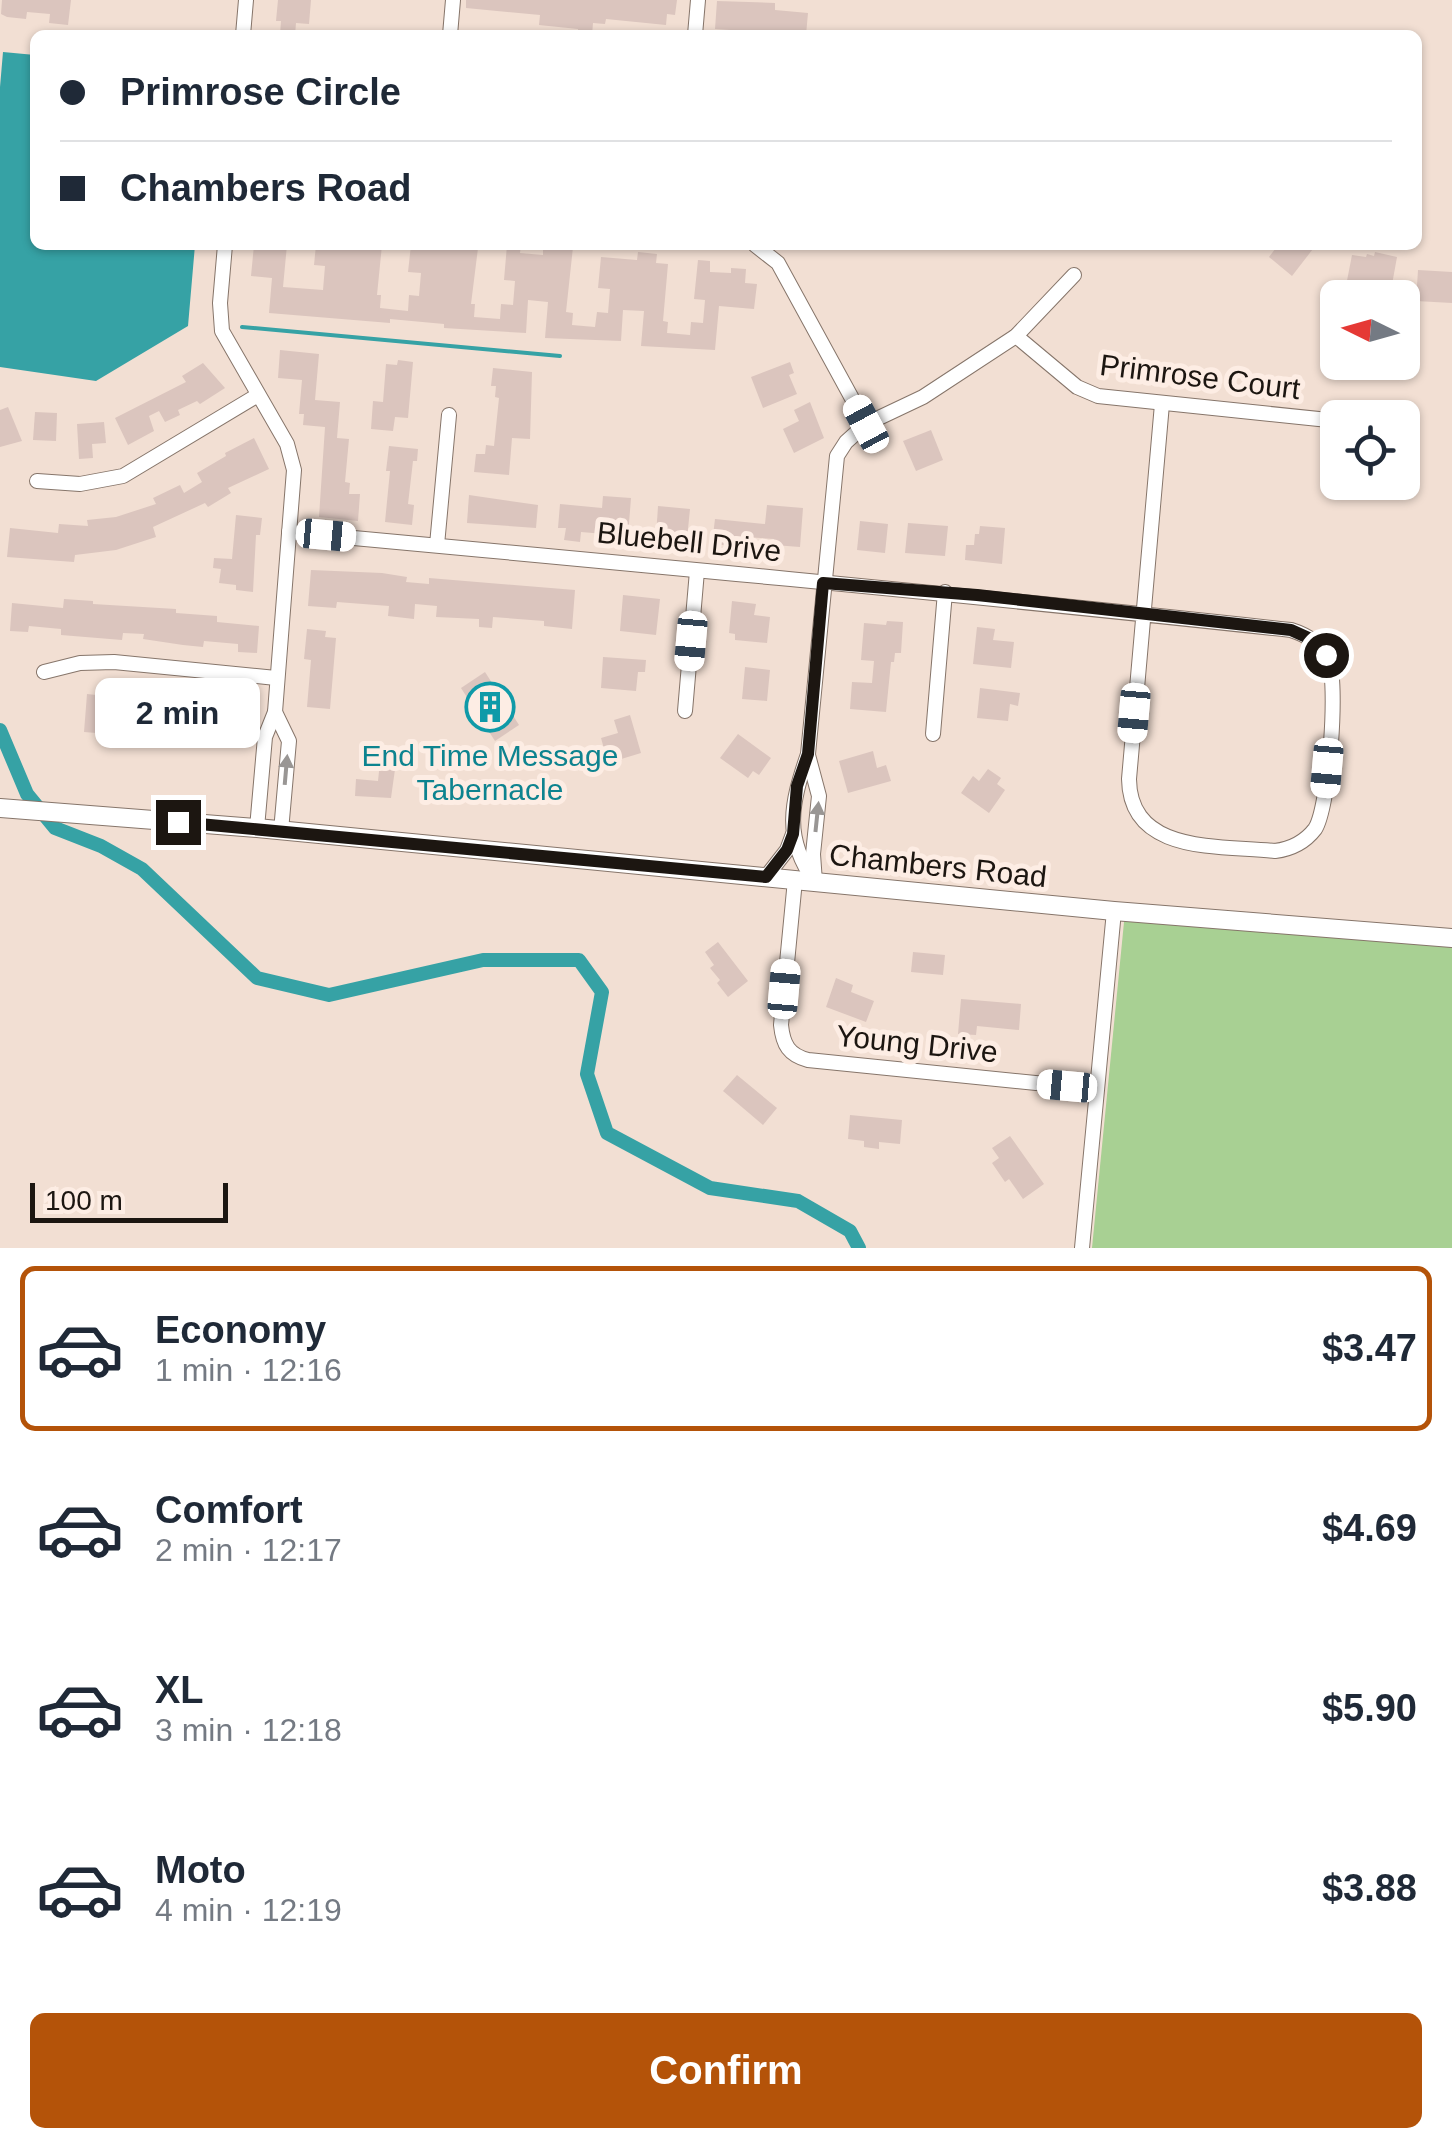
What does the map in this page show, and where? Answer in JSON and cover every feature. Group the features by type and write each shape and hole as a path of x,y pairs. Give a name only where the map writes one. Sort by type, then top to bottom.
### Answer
{"street":[{"path":"243,30 246,0"},
{"path":"450,30 453,0"},
{"path":"695,30 698,0"},
{"path":"226,250 220,322 224,338 291,452 294,470 275,712 265,737 257,828"},
{"path":"762,250 778,262 866,424"},
{"path":"815,882 796,852 793,834 797,786 808,754 835,464 846,442 866,424 922,397 1016,336 1074,275"},
{"name":"Primrose Court","path":"1016,336 1088,392 1162,404 1320,419"},
{"path":"37,481 80,484 123,476 258,396"},
{"path":"1143,614 1291,630 1313,640 1326,655 1334,690 1324,807 1315,829 1302,842 1275,851 1178,842 1158,834 1138,816 1130,797 1128,778 1162,404"},
{"path":"437,545 449,415"},
{"name":"Bluebell Drive","path":"289,532 1143,614"},
{"path":"685,711 697,571"},
{"path":"933,734 945,592"},
{"path":"44,672 96,662 276,678"},
{"path":"275,712 289,741 281,831"},
{"path":"808,754 819,796 813,854 815,882"},
{"name":"Chambers Road","path":"9,809 257,828 1114,911 1452,938"},
{"path":"766,877 787,850 793,834"},
{"name":"Young Drive","path":"795,880 781,1025 785,1045 792,1054 808,1060 1095,1089"},
{"path":"1082,1248 1114,911"}],"green space":[{"path":"1125,912 1452,937 1452,1248 1092,1248"}],"water":[{"path":"3,52 30,55 30,250 195,250 188,326 96,381 0,367"}],"building":[{"path":"2,0 71,0 68,25 49,23 50,14 27,12 26,19 7,17 1,14"},
{"path":"278,0 311,0 309,24 296,23 295,30 280,30 281,21 276,21"},
{"path":"466,0 677,0 675,15 667,14 666,25 606,19 605,24 593,23 592,30 539,25 540,15 466,8"},
{"path":"717,1 775,3 775,10 808,13 806,30 715,29"},
{"path":"254,250 287,250 283,287 323,290 325,266 314,265 316,250 382,250 377,295 381,295 380,308 408,311 409,295 419,296 421,273 408,272 410,250 478,250 471,304 475,304 474,317 500,319 501,304 513,305 515,281 504,280 507,250 543,255 543,250 573,250 566,312 573,313 572,325 595,327 597,312 608,313 610,289 598,288 601,257 637,260 638,252 657,254 656,263 668,264 663,321 668,322 667,333 690,335 691,322 703,323 705,300 694,299 698,260 710,261 710,272 746,269 745,283 757,284 754,309 719,306 715,350 641,346 644,311 623,310 621,341 545,338 548,302 528,300 526,333 444,328 444,324 390,319 390,323 269,313 272,278 251,276"},
{"path":"1274,250 1312,250 1292,276 1269,257"},
{"path":"1375,252 1397,257 1393,280 1347,280 1352,255 1374,256"},
{"path":"1418,270 1452,272 1452,303 1420,301"},
{"path":"280,350 319,354 315,400 340,402 337,438 349,439 345,482 350,483 349,494 360,494 358,521 319,517 325,427 303,425 304,414 299,414 302,380 278,378"},
{"path":"398,360 413,362 408,418 395,417 393,431 371,429 373,401 383,402 386,364 397,365"},
{"path":"790,362 794,373 789,375 797,394 763,408 751,377"},
{"path":"203,363 225,388 200,404 197,401 178,410 180,415 165,422 159,411 149,416 154,431 128,445 115,418 186,382 182,376"},
{"path":"493,368 532,372 530,439 512,438 509,475 474,472 476,454 485,454 486,445 494,446 499,398 495,397 496,386 491,386"},
{"path":"810,402 824,438 794,453 783,429 799,421 794,410"},
{"path":"8,407 22,441 0,447 0,410"},
{"path":"35,412 57,413 56,441 33,440"},
{"path":"104,422 106,443 92,444 93,458 79,459 77,424"},
{"path":"931,430 943,460 916,471 903,441"},
{"path":"254,438 269,469 228,488 231,493 208,507 205,503 153,527 156,537 116,550 75,555 74,562 7,557 10,528 58,533 59,524 88,526 87,520 116,517 156,504 153,498 180,485 184,493 202,482 197,473"},
{"path":"389,446 418,449 408,504 414,505 412,525 385,522"},
{"path":"469,495 538,505 536,528 467,523"},
{"path":"603,496 631,498 628,536 581,532 580,542 564,540 566,528 558,528 560,504 602,508"},
{"path":"767,505 803,508 800,547 774,545 774,539 746,537 745,547 712,544 715,519 765,524"},
{"path":"658,506 690,509 687,539 656,537"},
{"path":"236,515 262,518 260,535 256,535 253,592 219,583 221,569 213,568 214,558 232,559"},
{"path":"860,521 888,524 885,553 857,550"},
{"path":"908,523 948,526 945,556 905,553"},
{"path":"980,526 1005,528 1002,564 965,560 966,545 974,545"},
{"path":"311,570 382,573 407,577 406,582 429,584 429,578 575,590 572,629 544,626 544,621 493,617 492,628 479,627 479,619 436,617 437,606 415,604 414,619 388,616 389,606 337,602 336,608 308,606"},
{"path":"623,595 660,599 656,635 620,631"},
{"path":"64,599 176,609 176,613 217,616 217,622 259,626 257,653 238,652 238,644 204,641 203,647 183,645 143,639 144,634 123,633 122,640 61,635 61,629 29,626 28,632 10,631 12,603 63,608"},
{"path":"732,601 756,604 754,615 770,617 767,643 735,640 735,634 729,633"},
{"path":"887,621 903,622 901,653 895,653 891,662 886,712 850,709 852,682 872,683 874,661 861,660 864,623 886,625"},
{"path":"977,627 995,629 993,640 1014,642 1011,668 973,664"},
{"path":"307,629 326,631 325,637 336,638 330,709 307,707 311,660 304,659"},
{"path":"603,657 646,660 645,672 638,672 636,691 601,688"},
{"path":"745,667 770,670 767,701 742,699"},
{"name":"End Time Message Tabernacle","path":"485,672 519,725 495,741 461,688"},
{"path":"980,688 1020,693 1018,706 1010,704 1008,721 977,718"},
{"path":"87,694 106,696 106,700 132,702 132,698 248,708 244,748 230,747 230,742 220,738 130,733 130,728 110,727 109,734 84,732"},
{"path":"630,715 641,753 608,763 601,738 618,733 614,720"},
{"path":"738,734 771,758 759,775 753,771 748,778 720,758"},
{"path":"873,751 877,768 886,765 891,781 848,793 839,761"},
{"path":"381,753 397,755 391,798 355,796 356,779 378,781"},
{"path":"988,769 1001,778 997,784 1005,790 989,813 961,793 973,776 979,781"},
{"path":"718,942 748,981 728,997 717,983 720,980 710,968 714,965 705,952"},
{"path":"913,952 945,955 943,975 911,972"},
{"path":"836,978 853,985 851,992 874,1001 866,1022 826,1007"},
{"path":"961,999 1021,1004 1019,1030 977,1026 976,1035 958,1034"},
{"path":"737,1075 777,1108 763,1125 723,1091"},
{"path":"850,1115 902,1120 900,1144 879,1142 879,1149 864,1147 864,1141 848,1139"},
{"path":"1010,1136 1044,1184 1023,1199 992,1163 999,1158 992,1148"}],"waterway":[{"path":"242,327 560,356"},
{"path":"0,730 27,794 55,828 101,846 142,869 257,978 329,995 483,960 579,960 602,992 587,1074 607,1133 710,1188 798,1201 850,1231 859,1248"}],"place":[{"name":"End Time Message Tabernacle","path":"490,707"}],"route":[{"path":"178,822 766,877 787,850 793,834 797,786 808,754 823,583 977,595 1291,630 1313,640 1326,655"}]}
